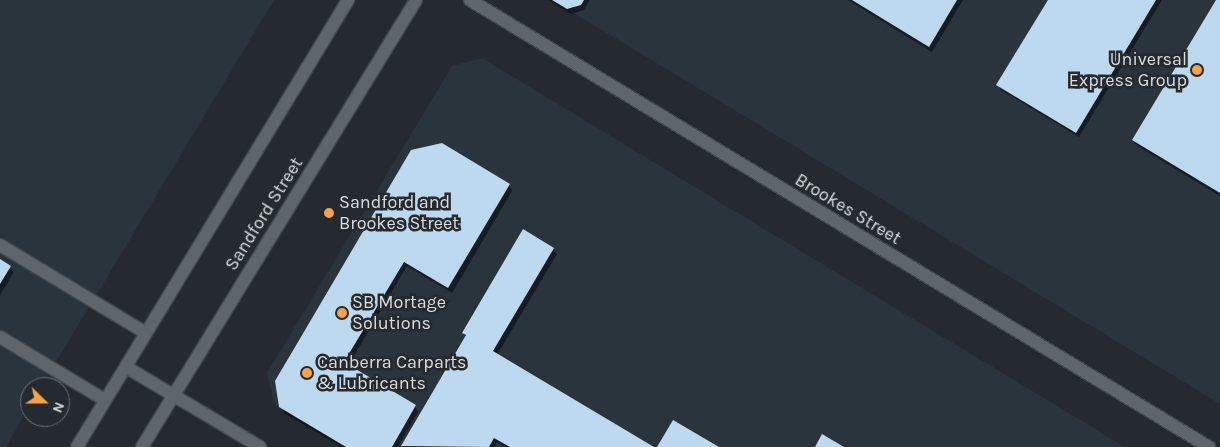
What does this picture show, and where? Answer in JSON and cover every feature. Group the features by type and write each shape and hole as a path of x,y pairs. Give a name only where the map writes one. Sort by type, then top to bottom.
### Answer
{"main road":[{"path":"77,447 348,0"},
{"name":"Sandford Street","path":"142,447 416,0"},
{"name":"Brookes Street","path":"470,0 1209,447"},
{"path":"0,245 146,333"},
{"path":"0,337 105,400"},
{"path":"126,367 260,447"}],"shaded area":[{"path":"0,0 274,0 47,377 20,377 20,423 6,447 0,447"},
{"path":"552,0 1220,0 1220,404 756,123"},
{"path":"482,58 1125,447 346,447 274,404 267,373 452,66"}],"building":[{"path":"552,0 584,0 581,5 567,9"},
{"path":"852,0 957,0 929,47"},
{"path":"1048,0 1156,0 1076,133 996,85"},
{"name":"Universal Express Group","path":"1216,0 1220,0 1220,193 1132,140"},
{"path":"442,143 510,184 448,288 404,262 344,362 416,405 392,447 346,447 279,407 275,381 411,150"},
{"path":"523,229 554,248 493,351 654,447 510,447 494,438 489,447 401,446 466,335 462,333"},
{"path":"0,259 11,266 0,284"},
{"path":"673,420 719,447 657,447"},
{"path":"822,434 844,447 815,447"}],"place":[{"name":"Universal Express Group","path":"1197,70"},
{"name":"Sandford and Brookes Street","path":"329,213"},
{"name":"SB Mortage Solutions","path":"342,313"},
{"name":"Canberra Carparts & Lubricants","path":"307,373"}]}
